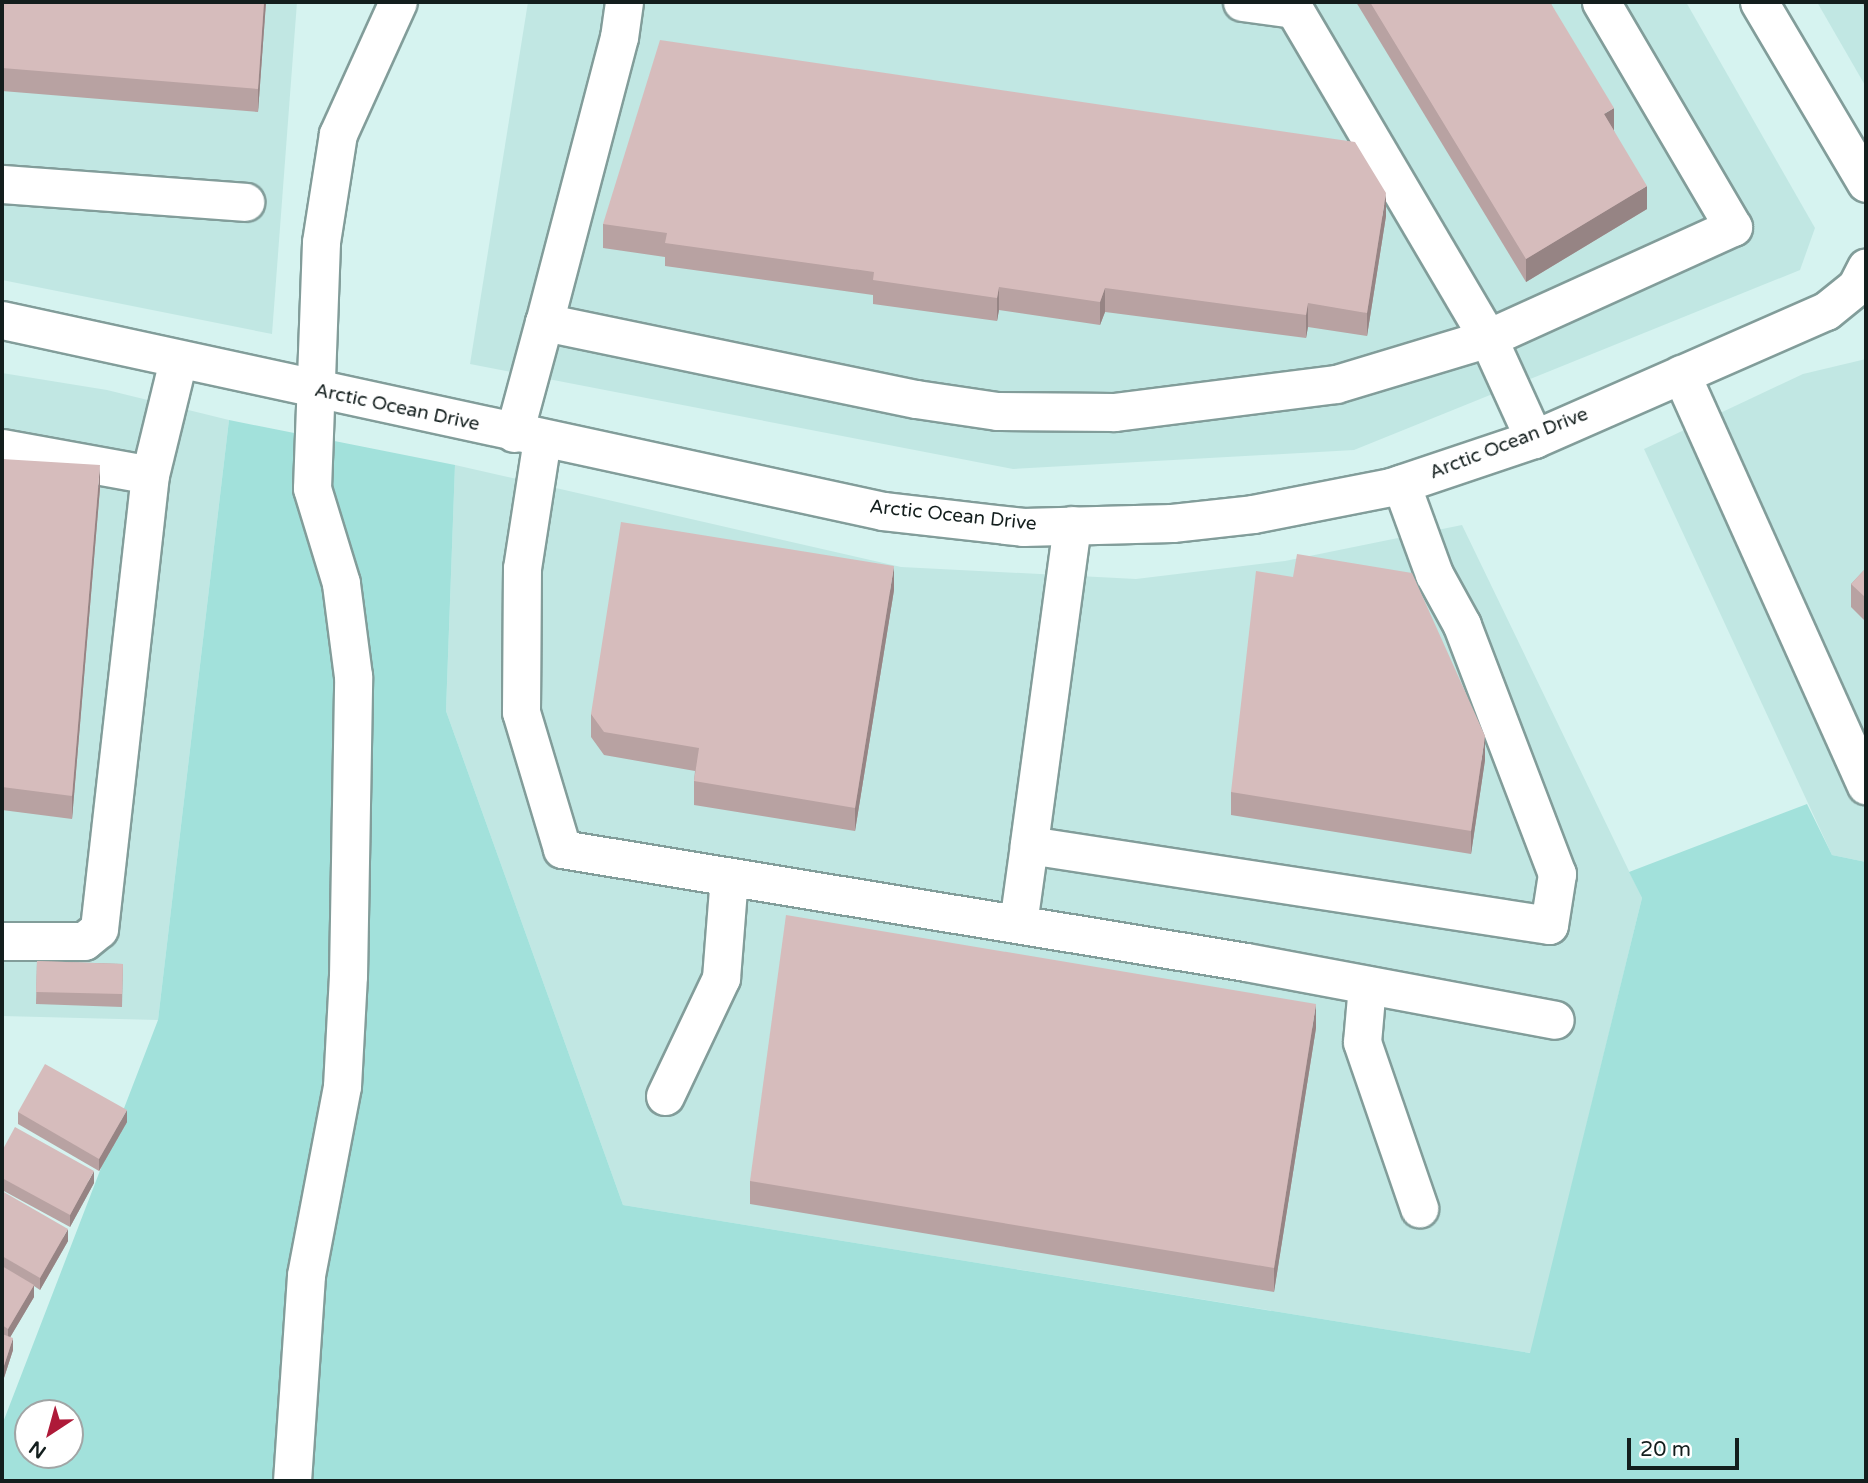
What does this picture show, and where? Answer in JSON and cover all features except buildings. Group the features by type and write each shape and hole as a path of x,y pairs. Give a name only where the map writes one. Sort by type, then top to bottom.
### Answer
{"street":[{"path":"292,1481 306,1275 342,1086 348,976 354,676 341,583 312,488 321,242 338,134 398,2"},
{"path":"624,2 619,37 544,322 528,436 522,568 521,712 562,849 1018,924 1555,1020"},
{"path":"1242,2 1294,9 1488,338 1534,439"},
{"path":"544,322 915,399 997,411 1114,412 1336,384 1488,338 1733,227 1601,2"},
{"path":"1759,2 1863,175"},
{"path":"2,184 245,202"},
{"name":"Arctic Ocean Drive","path":"2,320 316,391 883,511 1023,527 1172,523 1253,514 1401,484 1534,439 1826,310 1856,287 1866,267"},
{"path":"2,941 84,941 99,929 150,475 178,360"},
{"path":"1682,374 1866,785"},
{"path":"2,448 150,475"},
{"path":"1029,845 1549,925 1557,874 1462,625 1434,574 1401,484"},
{"path":"1018,924 1072,525"},
{"path":"665,1096 721,978 729,877"},
{"path":"1367,985 1362,1042 1419,1208"}],"shaded area":[{"path":"2,2 297,2 272,334 2,280"},
{"path":"528,2 1686,2 1815,228 1800,270 1354,450 1013,469 470,364"},
{"path":"1817,2 1866,2 1866,87"},
{"path":"1866,359 1866,862 1832,855 1644,449 1803,374"},
{"path":"2,373 107,390 229,420 158,1020 2,1016"},
{"path":"229,420 455,465 446,711 623,1205 1530,1353 1642,898 1629,872 1807,804 1832,855 1866,862 1866,1481 2,1481 2,1425 158,1020"},
{"path":"455,465 901,567 1136,579 1285,561 1462,525 1642,898 1531,1353 623,1205 446,711"}]}
